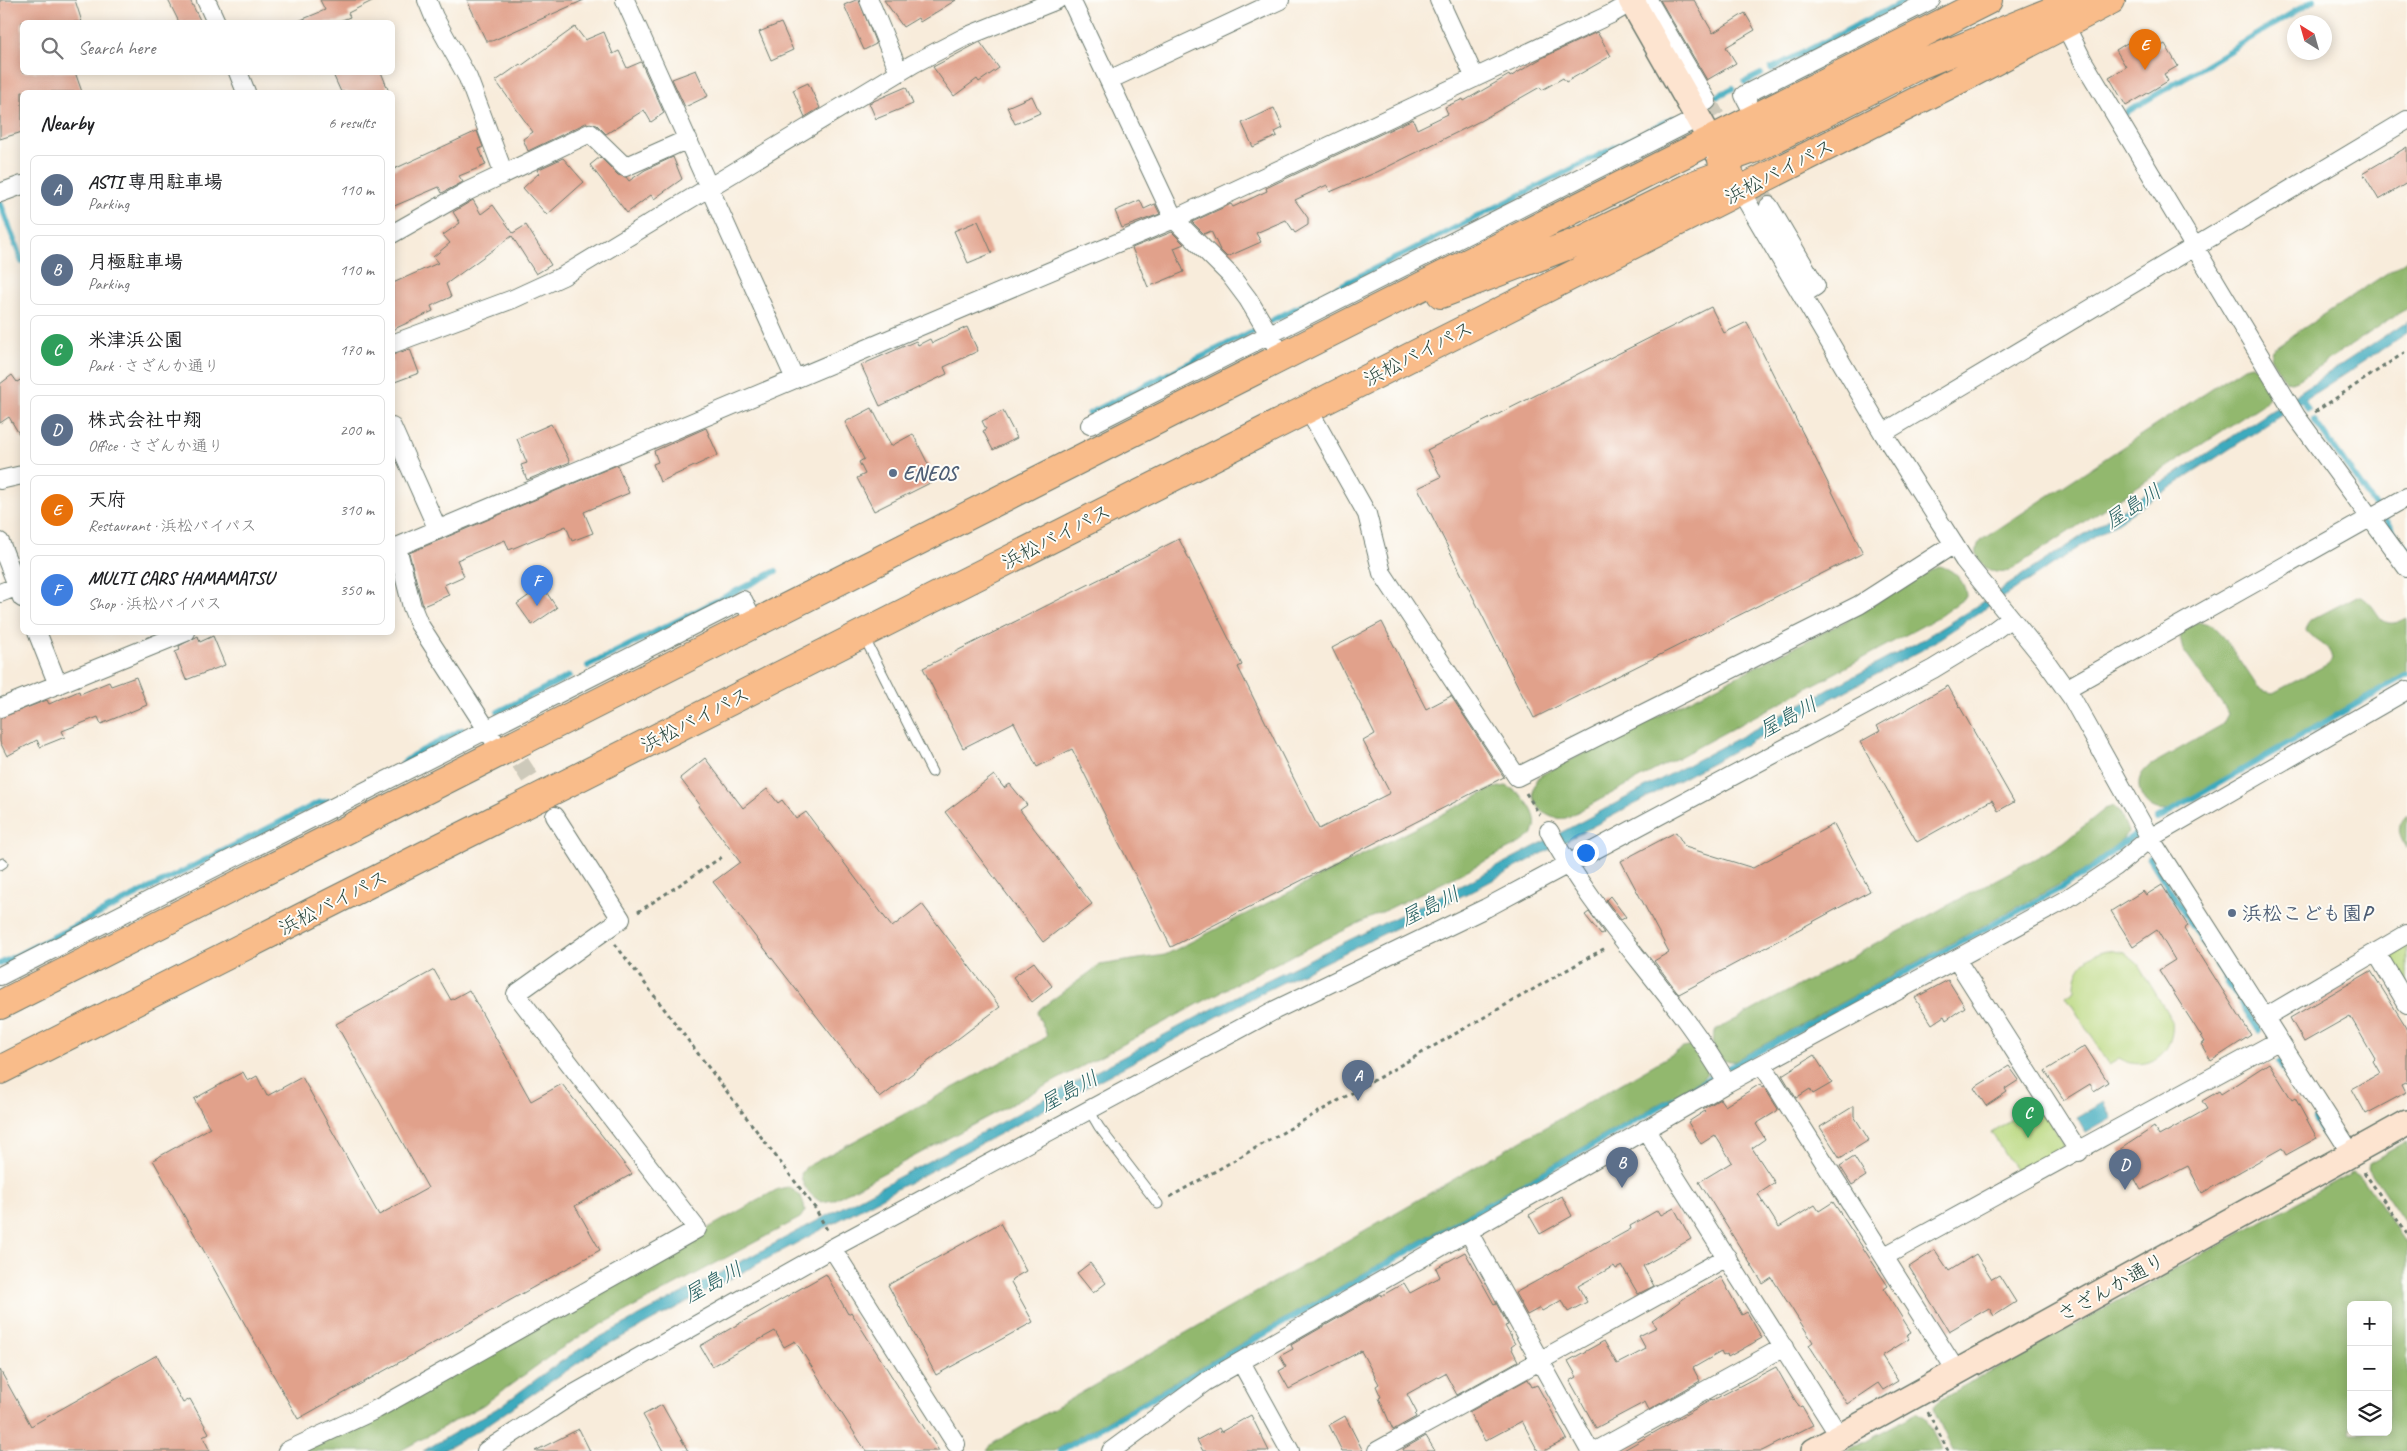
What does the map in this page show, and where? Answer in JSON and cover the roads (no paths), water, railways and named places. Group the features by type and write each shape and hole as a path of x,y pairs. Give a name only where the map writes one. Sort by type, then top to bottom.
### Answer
{"highway":[{"name":"浜松バイパス","path":"0,1070 169,984 544,808 862,634 1308,409 1718,147 1756,118 1988,0"},
{"path":"1336,330 1438,296 1585,240 1696,184 1718,147 1756,148 1917,66 2080,0"},
{"name":"浜松バイパス","path":"0,1004 493,733 565,705 755,624 1336,330 1718,147 2064,25 2111,0"},
{"path":"0,1054 56,1025 169,984"}],"street":[{"path":"206,0 215,20"},
{"path":"427,0 434,17 468,78 504,174"},
{"path":"625,0 795,379"},
{"path":"869,0 899,72"},
{"path":"395,343 513,299 563,276 899,72 965,37 1058,0"},
{"path":"1071,0 1174,219 1230,275 1270,334 1282,358"},
{"path":"1109,80 1280,0"},
{"path":"1439,0 1475,78"},
{"path":"1756,118 1744,94 1931,0"},
{"path":"0,976 493,733 433,628 425,634 412,607 395,548 1174,219 1636,1 1883,434 1954,544 1986,588 2066,689 2150,838 2351,1153"},
{"path":"2064,25 2083,61 2298,419 2407,568"},
{"path":"239,75 245,90"},
{"path":"1883,434 2407,120"},
{"path":"395,232 466,192 590,133 625,167 688,139"},
{"path":"1090,425 1270,334 1718,147"},
{"path":"0,192 20,186"},
{"path":"1769,206 1816,286 1802,295"},
{"path":"1308,409 1367,514 1382,573 1517,777 1859,604 1954,544"},
{"path":"395,434 438,530"},
{"path":"0,480 20,475"},
{"path":"2066,689 2407,497"},
{"path":"0,542 20,592 0,593"},
{"path":"486,1451 564,1400 831,1241 1090,1110 1275,1010 1465,919 1564,860 1907,683 1959,654 2007,614"},
{"path":"38,635 58,685"},
{"path":"0,708 179,635"},
{"path":"1111,1451 1184,1396 1241,1362 1645,1129 2091,885 2150,838 2407,690"},
{"path":"544,808 613,925"},
{"path":"544,808 613,925"},
{"path":"1549,831 1564,860 1707,1048 1727,1083"},
{"path":"287,1451 377,1409 697,1230 516,994 613,925"},
{"path":"2264,1018 2407,934"},
{"path":"2376,952 2407,1004"},
{"path":"1956,959 2079,1152"},
{"path":"1885,1256 2024,1179 2079,1152 2278,1041"},
{"path":"1762,1064 1957,1372"},
{"name":"さざんか通り","path":"1814,1451 2407,1123"},
{"path":"1645,1129 1840,1437"},
{"path":"1468,1231 1590,1451"},
{"path":"831,1241 956,1444"},
{"path":"1377,1451 1726,1257"},
{"path":"1596,1451 1784,1347"},
{"path":"1241,1362 1290,1451"}],"lane":[{"path":"862,634 932,772"},
{"path":"1090,1110 1099,1127 1158,1204"}],"water":[{"name":"屋島川","path":"2407,321 2407,333 1922,650 1476,889 1265,991 594,1352 481,1429 442,1451 423,1451 501,1406 550,1369 589,1343 1261,983 1472,880 1918,642 1967,612"},
{"path":"2104,1102 2112,1118 2086,1133 2077,1117"}],"waterway":[{"path":"1771,69 1907,0"},
{"path":"2127,112 2314,0"},
{"path":"1745,82 1761,74"},
{"path":"1716,97 1733,88"},
{"path":"1271,321 1673,118"},
{"path":"0,202 20,257"},
{"path":"1089,414 1257,329"},
{"path":"2301,397 2308,409"},
{"path":"2314,420 2376,507"},
{"path":"2383,517 2407,550"},
{"path":"588,666 776,571"},
{"path":"2157,819 2407,675"},
{"path":"498,712 569,676"},
{"path":"403,763 412,756 462,730"},
{"path":"0,964 318,803 330,801"},
{"path":"1726,1069 2059,889 2084,874 2135,834 2136,837"},
{"path":"2149,857 2259,1031"},
{"path":"2279,1062 2294,1085"},
{"path":"1060,1451 1715,1075"},
{"path":"2315,1119 2328,1139"}],"tunnel":[{"path":"1707,101 1769,206"},
{"path":"491,717 546,803"}],"place":[{"name":"天府","path":"2145,70"},
{"name":"ENEOS","path":"893,473"},
{"name":"MULTI CARS HAMAMATSU","path":"537,606"},
{"name":"浜松こども園P","path":"2232,913"},
{"name":"ASTI 専用駐車場","path":"1358,1101"},
{"name":"米津浜公園","path":"2028,1138"},
{"name":"月極駐車場","path":"1622,1188"},
{"name":"株式会社中翔","path":"2125,1190"}]}
